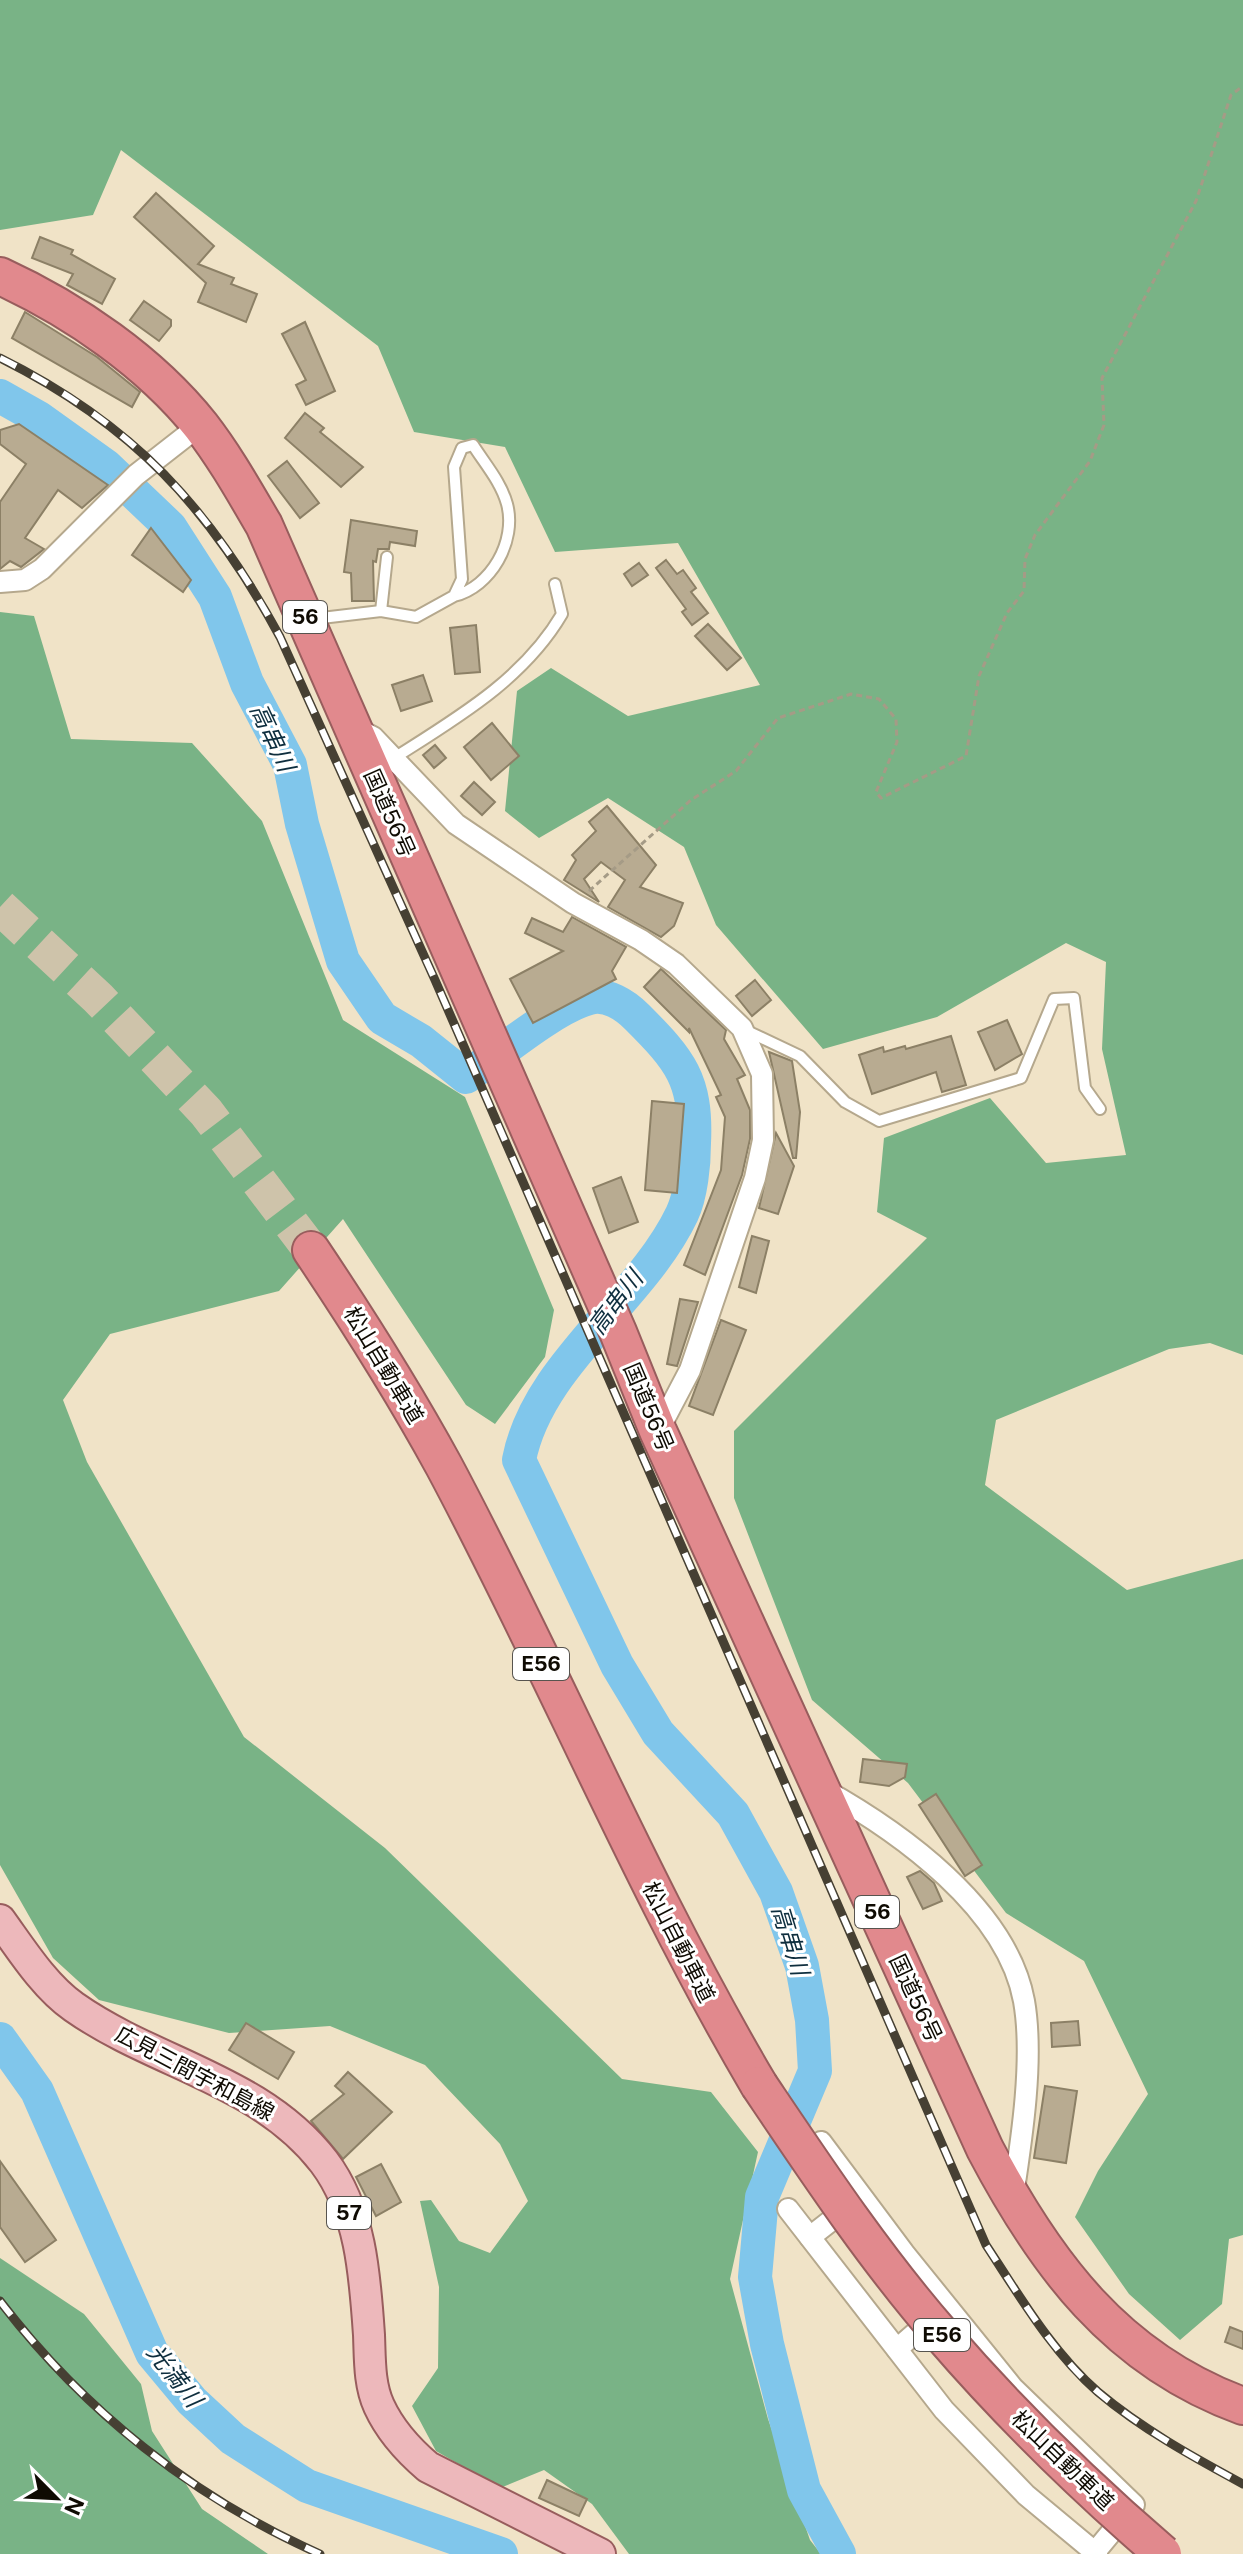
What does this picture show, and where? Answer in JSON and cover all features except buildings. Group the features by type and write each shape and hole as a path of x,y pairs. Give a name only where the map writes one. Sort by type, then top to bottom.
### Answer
{"highway":[{"name":"国道56号","path":"0,276 48,301 106,339 163,387 200,425 264,525 658,1431 985,2149 1012,2200 1073,2288 1118,2332 1196,2386 1243,2406"},
{"name":"松山自動車道","path":"311,1250 378,1351 444,1467 670,1927 759,2085 855,2224 941,2334 1061,2460 1163,2554"}],"main road":[{"name":"広見三間宇和島線","path":"0,1920 26,1956 72,2006 133,2042 259,2101 308,2143 326,2165 355,2225 363,2260 371,2379 378,2405 391,2427 409,2451 428,2467 600,2554"}],"street":[{"path":"0,582 25,580 42,569 136,475 200,425"},
{"path":"352,726 373,737 456,824 573,903 641,940 676,964 742,1028 762,1074 763,1140 755,1178 690,1370 658,1431"},
{"path":"820,1787 866,1812 936,1865 992,1929 1013,1966 1024,1999 1027,2036 1012,2200"},
{"path":"788,2209 944,2410 1026,2495 1096,2553 1134,2505 1013,2388 821,2142"},
{"path":"810,2237 861,2197"},
{"path":"897,2349 947,2306"}],"lane":[{"path":"307,621 381,611 416,617 454,596 469,593 496,566 506,548 509,507 501,486 473,445 462,448 454,467 462,579 454,596"},
{"path":"381,611 387,557"},
{"path":"394,758 456,719 521,668 545,642 562,614 555,584"},
{"path":"742,1028 769,1044 800,1056 845,1102 879,1121 1021,1078 1054,999 1074,998 1085,1088 1100,1109"}],"path":[{"path":"573,903 691,800 736,771 778,718 851,694 879,699 896,719 897,742 876,792 881,798 966,756 979,676 1007,613 1024,591 1025,559 1030,547 1090,461 1104,425 1102,378 1196,201 1231,95 1243,86"}],"green space":[{"path":"0,0 1243,0 1243,1355 1210,1343 1169,1349 996,1420 985,1485 1127,1590 1243,1559 1243,2235 1229,2239 1222,2304 1180,2340 1129,2294 1075,2217 1098,2171 1148,2094 1084,1961 1006,1913 908,1783 812,1700 734,1498 734,1431 927,1238 877,1212 884,1138 990,1098 1046,1163 1126,1155 1102,1049 1106,962 1066,943 937,1017 823,1049 716,925 684,847 608,798 539,838 505,811 517,691 551,668 628,716 760,685 678,543 555,552 505,447 414,432 378,346 121,150 93,215 0,230"},
{"path":"0,612 34,616 71,739 192,743 262,821 343,1020 465,1097 554,1310 545,1357 495,1424 466,1405 343,1219 279,1291 110,1334 63,1400 87,1462 244,1737 385,1848 622,2079 711,2092 758,2152 730,2279 768,2419 810,2540 821,2554 629,2554 592,2504 544,2470 500,2488 436,2451 412,2406 438,2368 439,2287 420,2201 431,2200 459,2241 490,2253 528,2201 500,2144 425,2065 330,2026 229,2033 99,2000 53,1958 0,1865"},
{"path":"0,2258 84,2314 141,2384 152,2431 202,2509 268,2554 0,2554"}],"waterway":[{"name":"高串川","path":"0,396 39,418 106,466 170,527 215,597 247,683 290,765 302,824 343,961 382,1018 421,1041 466,1077 559,1011 589,998 602,997 627,1008 652,1032 675,1059 689,1087 694,1121 693,1160 690,1189 682,1214 642,1275 546,1394 529,1426 519,1460 617,1665 658,1733 733,1814 776,1892 802,1966 812,2020 815,2071 762,2197 755,2277 767,2344 804,2490 839,2554"},
{"name":"光満川","path":"0,2039 37,2091 152,2353 192,2401 233,2439 307,2486 501,2554"}],"tunnel":[{"path":"0,907 98,998 206,1112 311,1250"}],"railway":[{"path":"0,358 90,411 129,441 164,474 196,509 225,548 280,637 435,980 986,2245 1051,2341 1098,2392 1150,2430 1243,2484"},
{"path":"0,2301 68,2379 144,2448 229,2506 320,2554"}]}
